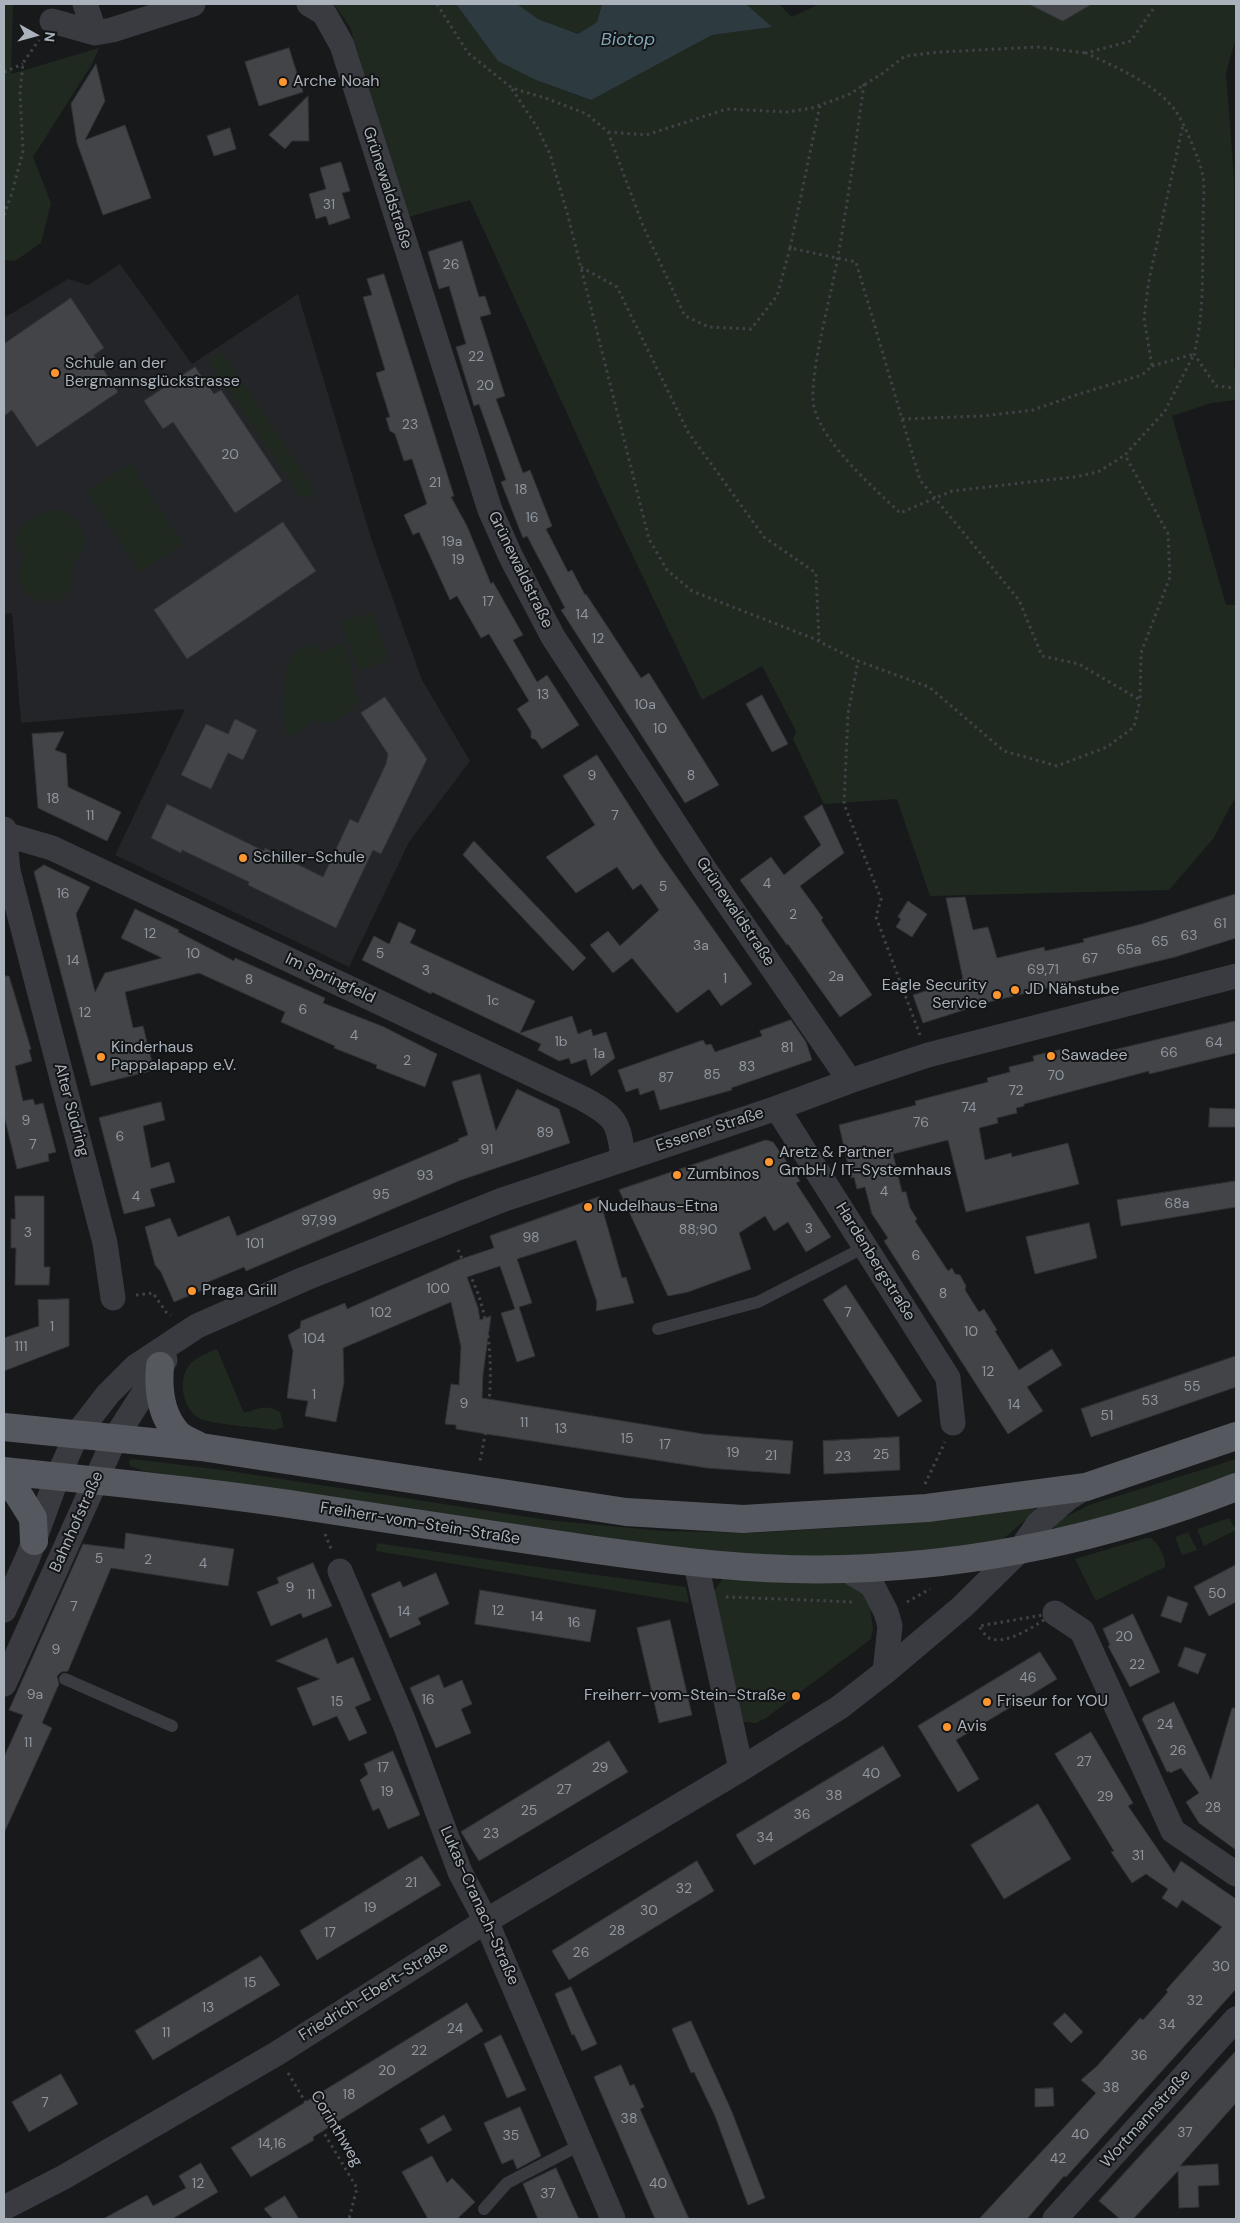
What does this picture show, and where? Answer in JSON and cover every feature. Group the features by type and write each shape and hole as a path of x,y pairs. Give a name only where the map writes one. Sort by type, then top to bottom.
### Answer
{"main road":[{"path":"160,1366 159,1392 165,1414 178,1434 201,1446"},
{"path":"4,1427 201,1446"},
{"name":"Friedrich-Ebert-Straße","path":"201,1446 626,1512 743,1519 955,1505 1086,1486 1236,1436"},
{"path":"4,1471 57,1480"},
{"path":"4,1479 18,1494 33,1518 34,1541"},
{"name":"Freiherr-vom-Stein-Straße","path":"57,1480 94,1481 314,1508 696,1564 845,1569 933,1563 1020,1550"},
{"path":"1020,1550 1100,1533 1203,1500 1236,1487"}],"street":[{"path":"85,4 95,33"},
{"path":"52,21 95,33 112,30 194,4"},
{"name":"Grünewaldstraße","path":"309,4 324,13 342,45 490,510 511,557 553,637 703,867 850,1081"},
{"name":"Alter Südring","path":"4,829 8,871 98,1214 105,1243 113,1298"},
{"name":"Im Springfeld","path":"4,834 52,848 582,1098 605,1111 614,1121 620,1133 622,1159"},
{"name":"Essener Straße","path":"77,1434 108,1394 135,1367 197,1326 304,1279 493,1203 777,1108 928,1055 1236,977"},
{"name":"Hardenbergstraße","path":"777,1108 948,1378 953,1423"},
{"name":"Essener Straße","path":"160,1366 197,1326"},
{"name":"Bahnhofstraße","path":"4,1684 22,1660 94,1481 115,1438 160,1366"},
{"name":"Bahnhofstraße","path":"4,1610 77,1434"},
{"name":"Friedrich-Ebert-Straße","path":"4,2208 64,2177 276,2054 486,1921 741,1769 840,1707 962,1607 1020,1550 1038,1524 1068,1498 1086,1486"},
{"path":"696,1564 741,1769"},
{"path":"845,1569 872,1585 886,1612 890,1626 885,1672"},
{"name":"Lukas-Cranach-Straße","path":"340,1570 404,1722 460,1872 486,1921 613,2219"},
{"path":"1055,1613 1082,1631 1173,1831 1236,1874"},
{"name":"Wortmannstraße","path":"1055,2219 1236,2019"}],"lane":[{"path":"658,1329 758,1302 865,1247"},
{"path":"65,1679 172,1726"},
{"path":"484,2208 506,2183 582,2144"}],"path":[{"path":"436,4 468,53 512,88 538,127 550,154 581,267 649,539 667,570 692,591 819,641 858,661 929,687 1004,751 1058,766 1107,747 1134,727 1140,700 1141,653 1170,577 1168,534 1125,455"},
{"path":"1086,53 1131,41 1153,9"},
{"path":"4,215 23,151 20,93 23,64 52,21"},
{"path":"608,132 646,136 727,108 788,112 820,105 848,95 904,56 940,52 1038,47 1086,53 1133,75 1165,100 1175,111 1183,125 1203,176 1202,282 1199,334 1194,354 1165,411 1125,455 1098,472 1074,477 952,491 900,513 856,471 830,440 814,407 814,376 838,258 864,84"},
{"path":"4,72 23,64"},
{"path":"512,88 587,114 608,132 643,226 685,316 709,327 751,329 777,296 790,248 820,105"},
{"path":"1152,366 1144,318 1148,280 1183,125"},
{"path":"790,248 856,262 920,480 1019,600 1042,656 1079,664 1140,700"},
{"path":"581,267 617,287 688,432 764,537 816,574 819,641"},
{"path":"902,419 982,416 1033,410 1142,375 1152,366 1194,354"},
{"path":"1194,354 1216,386 1236,388"},
{"path":"858,661 848,714 844,804 881,899 876,917 928,1055"},
{"path":"458,1250 481,1300 490,1337 488,1420 480,1461"},
{"path":"113,1298 154,1293 166,1312 197,1326"},
{"path":"925,1485 953,1423"},
{"path":"314,1508 340,1570"},
{"path":"703,1596 865,1602 873,1608 876,1617 938,1584"},
{"path":"1055,1613 1006,1640 995,1640 986,1636 979,1626 1055,1613"},
{"name":"Corinthweg","path":"276,2054 357,2188 349,2219"}],"shaded area":[{"path":"4,4 13,4 11,74 99,48 92,64 33,157 51,203 41,243 15,261 4,260"},
{"path":"334,4 456,4 498,61 537,80 590,100 712,35 771,27 746,4 779,4 792,17 819,4 1236,4 1236,37 1226,73 1234,179 1234,368 1236,369 1236,400 1211,403 1172,416 1226,605 1236,605 1236,796 1213,839 1169,890 930,896 897,799 824,804 793,739 796,731 762,666 702,700 609,506 470,200 408,217 350,27"},
{"path":"517,4 602,4 597,22 578,34 538,19"},
{"path":"120,264 192,364 298,294 372,541 422,680 470,761 409,842 349,967 115,855 185,709 21,723 12,613 4,614 4,318 68,279 88,285"},
{"path":"221,351 316,492 303,500 208,360"},
{"path":"130,464 183,544 140,572 86,492"},
{"path":"59,509 70,515 79,524 84,534 84,547 74,564 71,589 56,601 41,601 28,595 20,583 18,571 24,558 16,540 18,532 31,519"},
{"path":"372,612 389,660 358,671 341,622"},
{"path":"313,644 321,653 330,647 343,644 352,667 353,692 359,699 339,719 326,722 312,721 298,733 287,737 283,711 286,668 291,659 304,646"},
{"path":"217,1349 244,1413 262,1408 270,1408 280,1412 284,1427 275,1430 216,1423 201,1419 190,1410 183,1388 183,1381 188,1367 201,1356"},
{"path":"132,1459 223,1470 547,1520 663,1531 751,1533 952,1519 1033,1506 1036,1511 1003,1539 932,1550 833,1556 787,1556 693,1550 144,1471 130,1466 129,1461"},
{"path":"1236,1459 1236,1474 1125,1511 1057,1530 1054,1527 1054,1523 1089,1505"},
{"path":"1229,1518 1236,1530 1204,1546 1197,1529"},
{"path":"1188,1532 1197,1550 1182,1555 1175,1537"},
{"path":"1146,1538 1154,1540 1159,1547 1165,1560 1165,1567 1097,1600 1095,1599 1075,1559"},
{"path":"377,1543 686,1587 689,1603 376,1551"},
{"path":"723,1579 840,1582 851,1585 869,1599 873,1629 871,1639 766,1718 756,1723 744,1722 738,1714 710,1596"}],"water":[{"name":"Biotop","path":"456,4 517,4 538,19 578,34 597,22 602,4 746,4 772,27 712,35 591,100 536,80 498,61"}],"building":[{"path":"1029,4 1092,4 1063,21"},
{"name":"Arche Noah","path":"289,48 303,92 259,106 245,62"},
{"path":"96,64 105,101 85,140 125,125 151,198 103,215 77,143 71,104"},
{"path":"308,96 309,141 292,141 285,149 269,135"},
{"path":"230,128 236,149 214,156 207,136"},
{"path":"341,162 350,191 342,193 350,218 329,225 326,216 316,219 309,194 326,189 320,168"},
{"path":"462,241 479,297 485,296 491,314 480,317 505,396 496,399 523,473 530,470 552,526 546,529 568,572 572,570 585,595 641,678 649,673 719,785 685,803 561,610 565,608 527,536 523,538 501,482 506,480 479,404 474,406 456,347 466,344 449,286 439,289 428,252"},
{"path":"384,274 454,496 451,497 467,526 491,584 493,582 523,635 513,640 537,682 547,675 579,725 542,749 536,740 531,738 531,731 517,709 529,701 489,634 481,638 457,596 450,600 419,532 413,535 404,515 427,504 412,459 404,461 395,434 390,431 386,418 390,417 376,373 385,370 363,297 372,295 367,279"},
{"name":"Schule an der Bergmannsglückstrasse","path":"71,298 104,348 94,355 118,392 37,447 12,410 4,416 4,344"},
{"path":"195,367 214,394 221,390 282,481 235,513 173,422 163,429 144,401"},
{"path":"283,522 316,571 187,659 154,610"},
{"path":"762,695 788,744 772,752 746,704"},
{"path":"385,697 427,759 381,854 373,850 336,928 248,885 249,882 182,850 181,853 151,838 167,804 264,851 265,848 323,877 350,819 358,823 386,764 388,754 361,713"},
{"path":"235,719 257,730 243,760 228,753 211,789 181,775 206,724 228,734"},
{"path":"64,732 55,750 66,754 68,787 121,812 107,841 38,808 32,734"},
{"path":"597,755 659,852 752,984 721,1006 709,989 677,1013 632,958 613,973 590,945 608,931 620,946 659,910 641,884 633,890 617,867 576,893 546,857 595,825 563,776"},
{"path":"822,805 844,853 800,886 823,918 821,920 872,995 840,1017 740,880 771,857 784,875 821,845 804,817"},
{"path":"474,841 586,958 573,971 463,855"},
{"path":"44,865 90,887 76,914 95,992 105,973 162,958 121,938 135,909 179,930 178,932 234,961 235,958 325,998 323,1003 384,1027 437,1054 425,1087 376,1068 377,1065 334,1048 335,1046 281,1022 285,1012 199,973 125,992 133,1028 143,1026 154,1070 91,1086 34,872"},
{"path":"1236,894 1236,938 1175,957 989,1002 923,1023 913,995 963,979 946,898 965,897 973,930 988,927 997,958 1044,947 1045,951 1084,942 1083,939 1142,924"},
{"path":"908,901 927,914 912,937 896,927 901,919 898,917"},
{"path":"399,922 416,930 410,943 535,1001 520,1033 572,1016 578,1034 591,1029 593,1036 606,1032 615,1058 591,1076 586,1059 571,1064 569,1058 559,1061 538,1050 541,1044 362,960 374,936 389,944"},
{"path":"4,976 9,976 31,1049 29,1050 32,1061 15,1066 23,1101 33,1099 35,1105 43,1103 56,1152 48,1154 49,1161 17,1169 4,1115"},
{"path":"791,1020 806,1042 812,1060 731,1088 732,1090 660,1110 654,1090 640,1095 638,1088 626,1092 618,1070 703,1040 706,1045 711,1044 715,1052 762,1036 760,1031"},
{"path":"1236,1021 1236,1053 1149,1074 1149,1071 1024,1104 1024,1106 1016,1108 1017,1113 997,1118 998,1123 979,1128 985,1160 1011,1153 1012,1157 1068,1143 1079,1184 966,1212 948,1140 893,1154 902,1192 906,1192 910,1208 917,1219 915,1221 948,1271 952,1268 955,1274 960,1275 966,1286 965,1290 979,1312 984,1309 1019,1370 1052,1349 1062,1365 1027,1387 1043,1411 1008,1434 884,1241 888,1238 872,1214 865,1187 857,1189 854,1177 851,1178 839,1125 916,1105 915,1101 988,1082 987,1078 1010,1072 1009,1067 1034,1061 1033,1056 1067,1048 1070,1060"},
{"path":"480,1074 496,1131 517,1089 559,1109 570,1143 461,1180 246,1271 244,1267 208,1282 210,1287 174,1302 161,1272 155,1265 145,1227 170,1218 178,1237 229,1216 237,1236 459,1141 458,1139 468,1135 452,1082"},
{"path":"161,1102 165,1120 143,1126 151,1168 169,1162 175,1182 150,1189 155,1206 124,1214 99,1118"},
{"path":"1210,1108 1236,1109 1236,1127 1209,1127"},
{"path":"766,1140 773,1142 800,1181 796,1183 831,1237 806,1252 788,1222 774,1231 765,1216 739,1233 751,1269 688,1292 668,1296 619,1190"},
{"path":"1236,1181 1236,1207 1121,1226 1117,1200"},
{"path":"15,1196 44,1196 44,1267 50,1267 49,1285 15,1285 16,1248 11,1248 11,1219 15,1219"},
{"path":"599,1197 622,1278 626,1277 634,1303 596,1311 597,1302 576,1240 517,1259 532,1303 519,1307 535,1356 517,1362 501,1313 515,1309 500,1266 467,1277 478,1308 480,1320 491,1316 483,1374 482,1398 703,1434 793,1441 790,1474 707,1468 456,1429 456,1425 445,1424 451,1384 459,1385 461,1347 451,1302 343,1348 344,1382 336,1422 305,1416 308,1401 287,1398 293,1351 288,1335 300,1328 301,1321 345,1303 347,1309 458,1260 494,1248 490,1236"},
{"path":"1089,1223 1097,1258 1035,1274 1026,1237"},
{"path":"846,1285 922,1401 898,1417 823,1300"},
{"path":"69,1299 69,1346 4,1371 4,1338 39,1326 38,1300"},
{"path":"1236,1356 1236,1387 1091,1437 1081,1409"},
{"path":"899,1437 900,1470 824,1474 823,1441"},
{"path":"126,1533 234,1549 228,1586 111,1568 68,1671 61,1672 57,1676 59,1684 42,1723 52,1728 4,1833 4,1757 23,1715 9,1710 83,1544 124,1549"},
{"path":"313,1563 332,1606 303,1618 301,1613 271,1626 257,1592 279,1583 277,1578"},
{"path":"1236,1565 1236,1602 1209,1616 1194,1587"},
{"path":"436,1573 449,1604 418,1618 421,1624 390,1638 371,1594 400,1581 403,1587"},
{"path":"480,1590 596,1610 590,1642 475,1624"},
{"path":"1168,1596 1188,1603 1181,1623 1161,1616"},
{"path":"1133,1614 1160,1672 1130,1687 1108,1646 1110,1645 1103,1629"},
{"path":"670,1620 692,1715 659,1723 637,1628"},
{"path":"327,1638 337,1664 353,1657 371,1700 355,1707 367,1733 349,1741 337,1716 313,1726 297,1688 320,1679 276,1661"},
{"path":"1185,1647 1206,1654 1198,1674 1178,1666"},
{"path":"1040,1652 1057,1679 956,1740 979,1779 958,1792 918,1726"},
{"path":"439,1675 444,1688 462,1680 472,1704 461,1709 471,1733 436,1748 410,1688"},
{"path":"1174,1702 1211,1780 1232,1708 1236,1708 1236,1850 1199,1823 1186,1802 1199,1793 1181,1768 1170,1773 1169,1771 1167,1772 1142,1719 1144,1716"},
{"path":"1091,1732 1133,1803 1128,1806 1174,1873 1181,1861 1236,1899 1236,1989 1066,2177 1064,2176 1027,2219 979,2219 1096,2093 1081,2080 1097,2066 1140,2018 1143,2020 1168,1992 1166,1990 1222,1927 1182,1900 1177,1908 1162,1898 1168,1889 1146,1874 1132,1883 1111,1852 1114,1851 1055,1754"},
{"path":"609,1741 628,1772 479,1861 461,1832"},
{"path":"883,1746 901,1776 754,1865 736,1835"},
{"path":"393,1751 420,1815 388,1829 379,1808 373,1811 360,1780 368,1774 364,1764"},
{"path":"1038,1804 1071,1859 1004,1899 971,1845"},
{"path":"422,1856 441,1885 317,1960 300,1931"},
{"path":"697,1861 714,1891 569,1980 552,1951"},
{"path":"261,1956 280,1985 153,2060 135,2031"},
{"path":"571,1987 597,2044 582,2051 574,2034 572,2035 555,1994"},
{"path":"467,2003 483,2031 313,2137 314,2140 251,2177 231,2148"},
{"path":"1065,2013 1083,2032 1071,2043 1053,2024"},
{"path":"691,2021 732,2112 765,2198 748,2205 715,2116 694,2072 691,2073 672,2029"},
{"path":"501,2035 526,2090 507,2098 484,2044"},
{"path":"1236,2051 1236,2103 1180,2166 1218,2164 1219,2185 1198,2186 1199,2207 1179,2208 1178,2171 1133,2219 1120,2219 1099,2201"},
{"path":"621,2065 630,2086 634,2084 644,2107 640,2109 689,2219 655,2219 594,2077"},
{"path":"61,2074 78,2104 29,2132 12,2102"},
{"path":"1053,2088 1054,2106 1035,2107 1035,2089"},
{"path":"520,2107 541,2156 517,2169 513,2159 502,2164 484,2123"},
{"path":"444,2115 452,2130 428,2144 420,2129"},
{"path":"432,2156 447,2183 452,2178 475,2202 457,2219 428,2219 402,2172"},
{"path":"201,2163 218,2192 172,2219 103,2219 147,2195 153,2206 186,2188 179,2176"},
{"path":"556,2168 579,2219 538,2219 523,2184"},
{"path":"285,2196 299,2219 273,2219 264,2209"}],"place":[{"name":"Arche Noah","path":"283,82"},
{"name":"Schule an der Bergmannsglückstrasse","path":"55,373"},
{"name":"Schiller-Schule","path":"243,858"},
{"name":"JD Nähstube","path":"1015,990"},
{"name":"Eagle Security Service","path":"997,995"},
{"name":"Sawadee","path":"1051,1056"},
{"name":"Kinderhaus Pappalapapp e.V.","path":"101,1057"},
{"name":"Aretz & Partner GmbH / IT-Systemhaus","path":"769,1162"},
{"name":"Zumbinos","path":"677,1175"},
{"name":"Nudelhaus-Etna","path":"588,1207"},
{"name":"Praga Grill","path":"192,1291"},
{"name":"Freiherr-vom-Stein-Straße","path":"796,1696"},
{"name":"Friseur for YOU","path":"987,1702"},
{"name":"Avis","path":"947,1727"}]}
